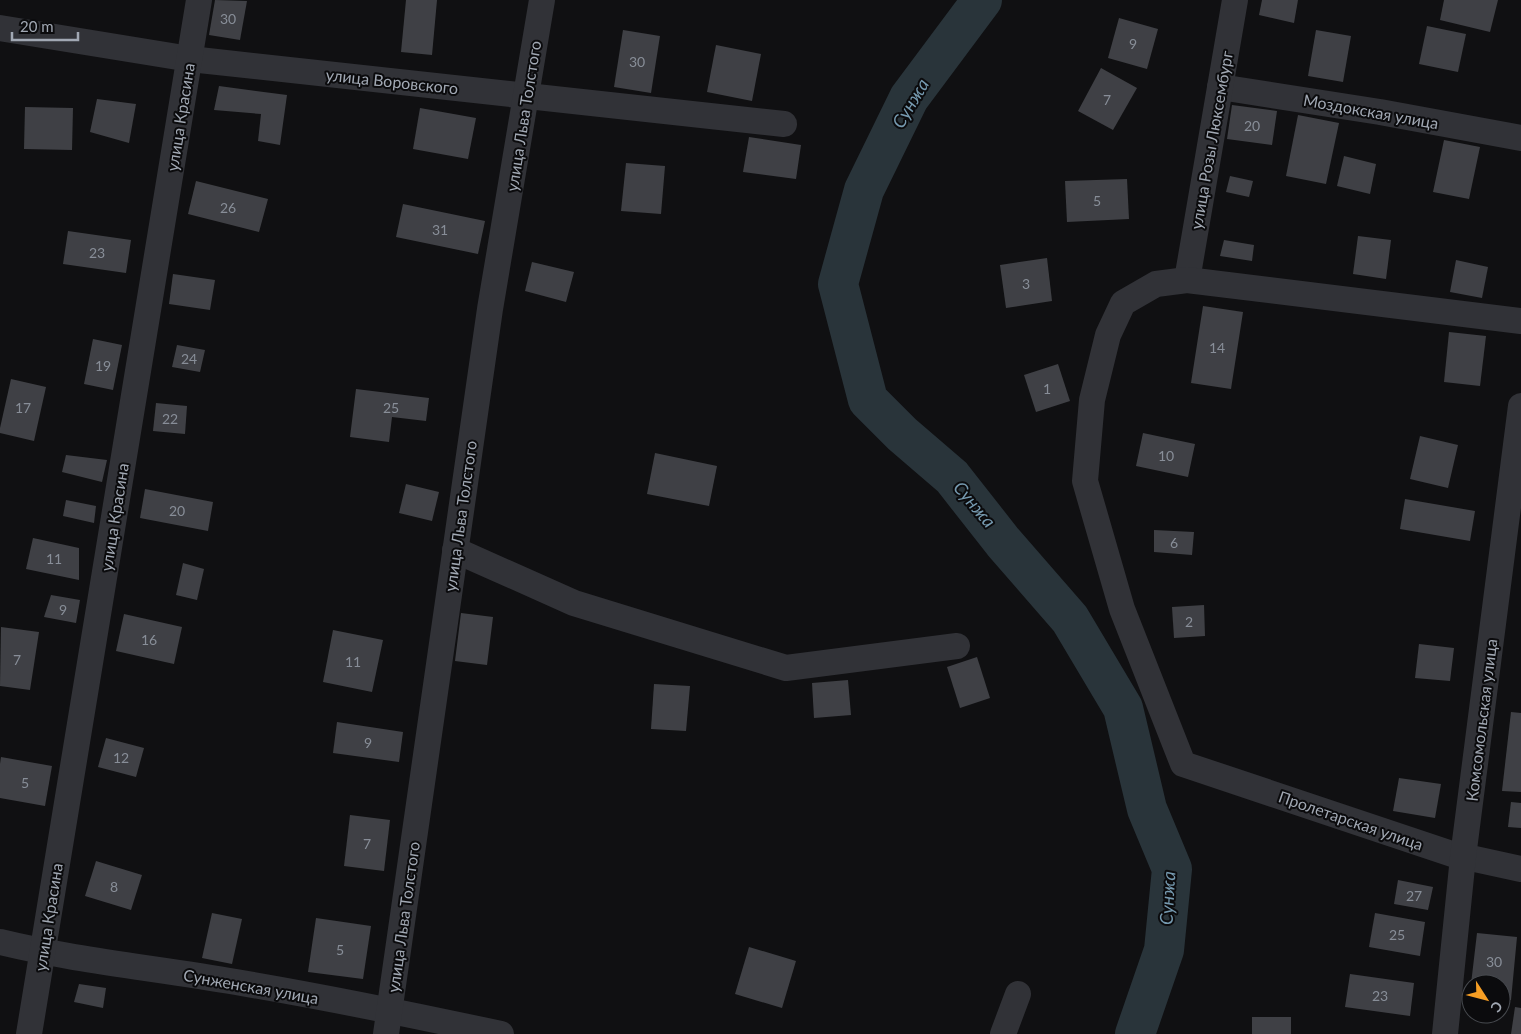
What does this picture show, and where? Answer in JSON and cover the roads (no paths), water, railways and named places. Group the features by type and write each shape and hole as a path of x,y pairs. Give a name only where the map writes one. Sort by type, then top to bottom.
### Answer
{"street":[{"name":"улица Красина","path":"29,1034 199,0"},
{"name":"улица Льва Толстого","path":"388,1022 490,309 542,0"},
{"name":"улица Розы Люксембург","path":"1187,280 1235,0"},
{"name":"улица Воровского","path":"0,28 190,59 784,124"},
{"name":"Моздокская улица","path":"1220,87 1380,112 1521,138"},
{"path":"1187,280 1521,321"},
{"name":"Пролетарская улица","path":"1187,280 1156,284 1123,303 1108,334 1092,400 1085,481 1122,609 1182,764 1463,857 1521,869"},
{"name":"Комсомольская улица","path":"1445,1034 1463,857 1521,406"},
{"path":"455,550 574,603 786,668 957,646"},
{"name":"Сунженская улица","path":"0,942 42,952 236,982 388,1022 501,1034"},
{"path":"1003,1034 1018,994"}],"waterway":[{"name":"Сунжа","path":"982,0 909,98 864,190 838,284 868,400 902,434 952,477 1003,542 1070,619 1123,708 1147,809 1172,869 1164,950 1135,1034"}]}
